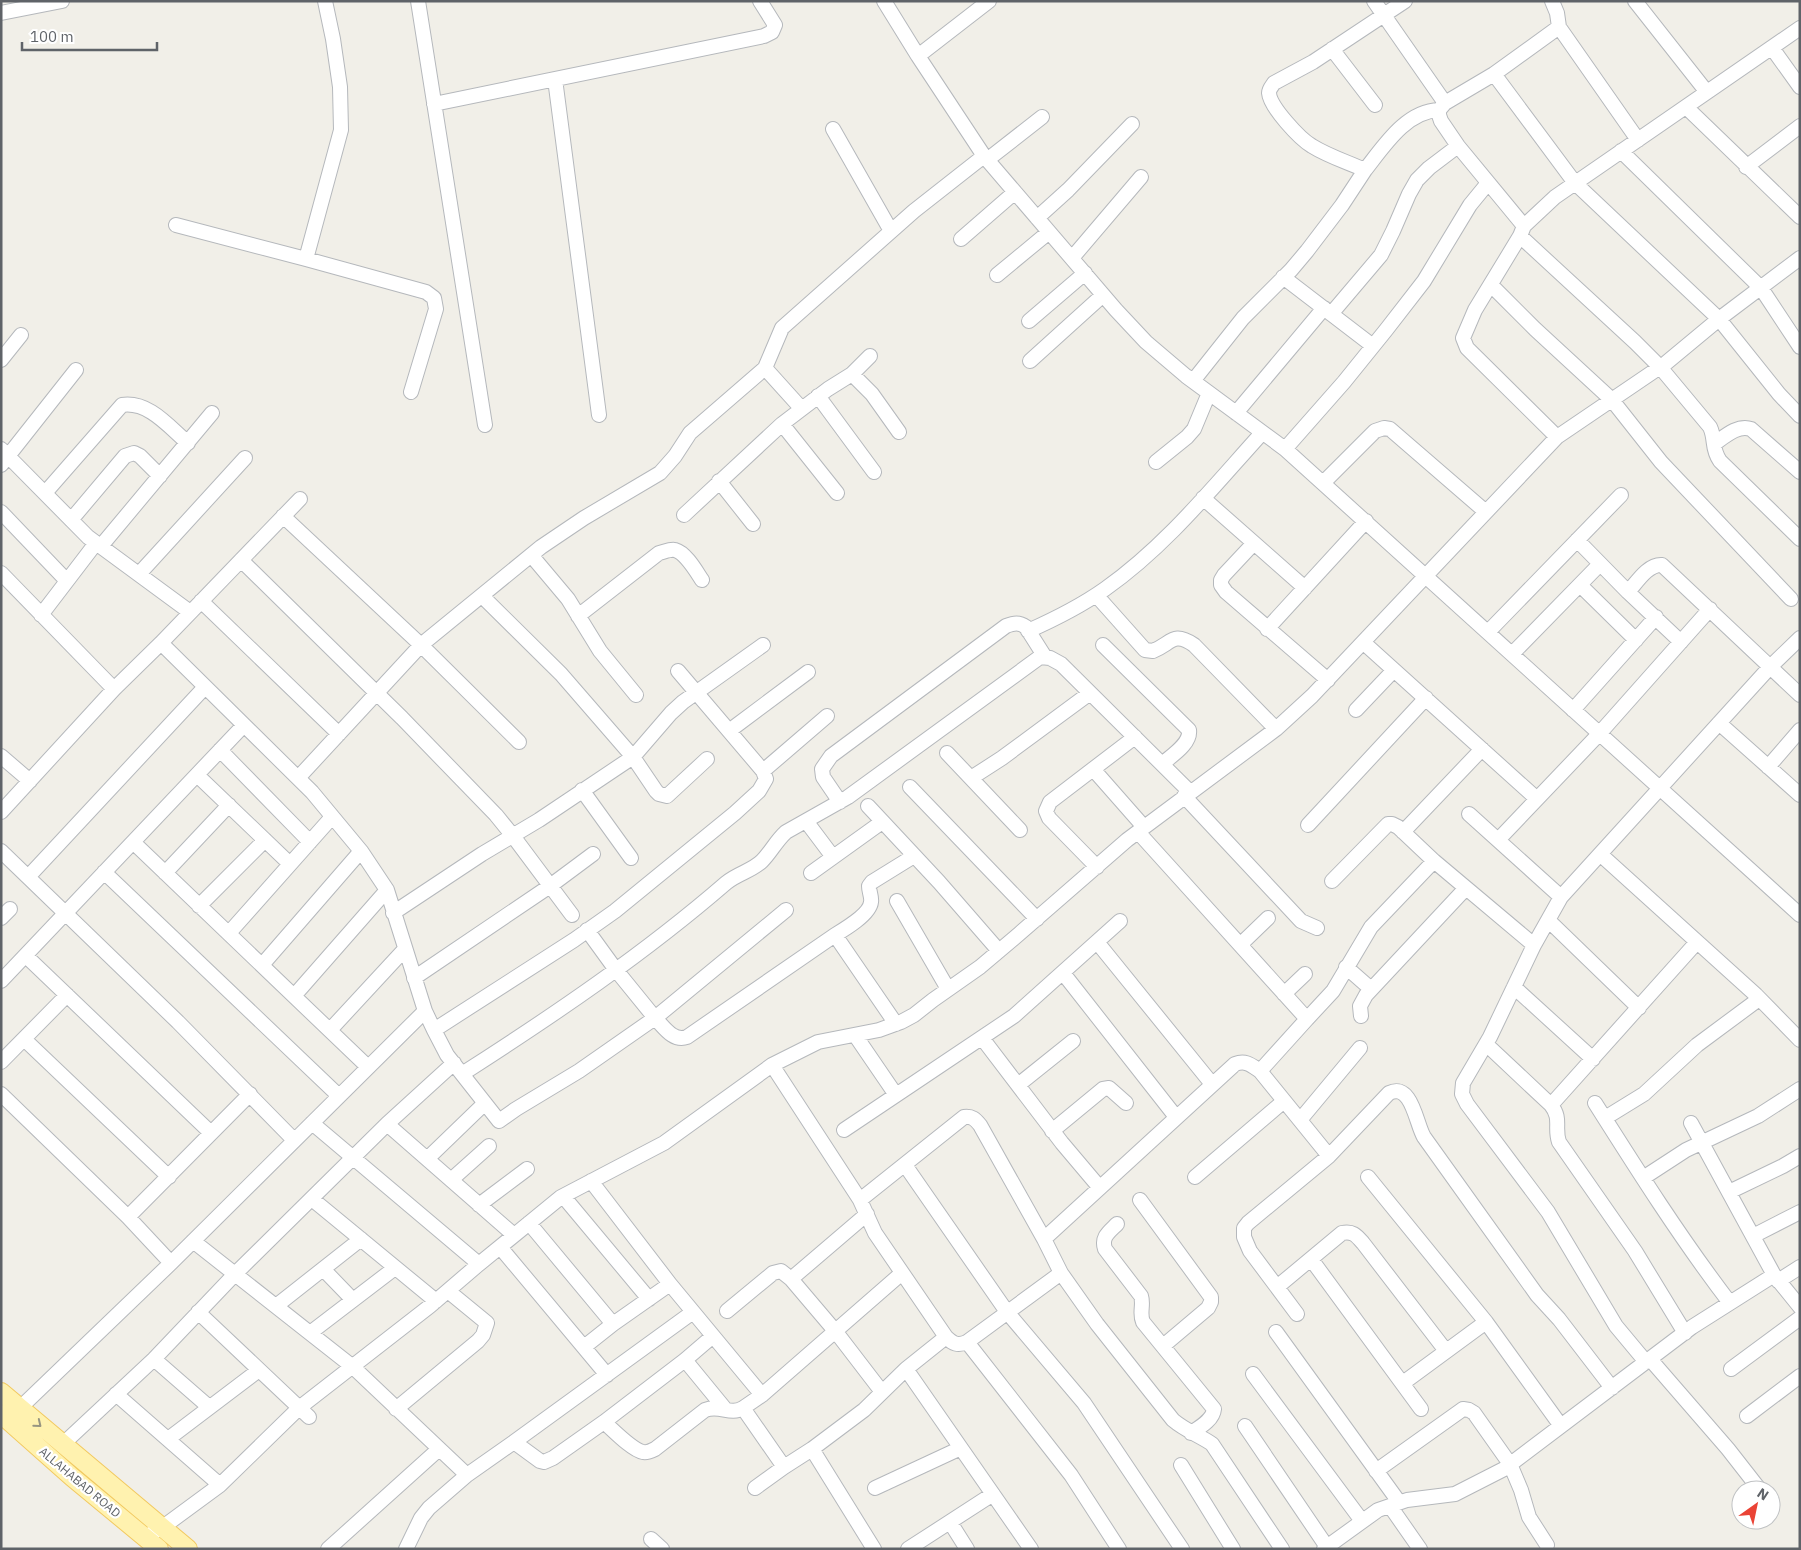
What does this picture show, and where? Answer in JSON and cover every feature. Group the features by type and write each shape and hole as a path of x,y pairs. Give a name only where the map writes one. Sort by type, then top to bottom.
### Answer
{"main road":[{"path":"1,1392 188,1549"},
{"name":"ALLAHABAD ROAD","path":"1,1414 159,1549"}],"street":[{"path":"1,14 62,1"},
{"path":"306,258 341,130 340,87 325,1"},
{"path":"418,1 485,425"},
{"path":"434,104 764,36 772,32 775,24 760,1"},
{"path":"884,1 985,158 1146,342 1193,381 1285,449 1324,483 1800,916"},
{"path":"918,56 989,1"},
{"path":"1374,1 1442,107"},
{"path":"1365,170 1323,152 1302,140 1273,105 1269,93 1274,83 1313,62 1405,1"},
{"path":"1552,1 1557,13 1559,26 1638,140"},
{"path":"1635,1 1706,91"},
{"path":"1193,381 1243,318 1283,277 1322,232 1365,170 1390,139 1412,118 1424,111 1442,107 1494,74 1559,26"},
{"path":"1557,437 1467,348 1463,338 1466,327 1475,310 1522,231 1555,197 1686,107 1706,91 1800,28"},
{"path":"1772,48 1800,87"},
{"path":"1332,49 1375,105"},
{"path":"1494,74 1575,183 1719,319 1779,394 1800,416"},
{"path":"555,79 599,414"},
{"path":"1442,107 1438,115 1441,121 1522,231 1660,367 1710,427 1713,434 1714,453 1720,461 1800,539"},
{"path":"1686,107 1746,167 1800,217"},
{"path":"298,778 421,645 531,555 584,518 660,473 675,456 690,433 765,368 782,328 914,211 1042,117"},
{"path":"1037,218 1068,190 1132,124"},
{"path":"1746,167 1800,126"},
{"path":"833,129 891,231"},
{"path":"1236,413 1381,255 1416,180 1458,146"},
{"path":"1621,151 1762,288 1800,347"},
{"path":"1072,258 1141,177"},
{"path":"1285,449 1344,382 1424,281 1470,204 1488,183"},
{"path":"961,238 1015,192"},
{"path":"176,225 306,258 426,292 434,298 436,309 411,392"},
{"path":"997,275 1049,232"},
{"path":"145,1538 220,1485 353,1367 563,1196 664,1143 772,1065 818,1042 879,1030 914,1015 999,951 1141,829 1276,728 1328,680 1364,643 1427,577 1456,542 1557,437 1660,367 1719,319 1800,258"},
{"path":"1030,321 1085,273"},
{"path":"1283,277 1373,346"},
{"path":"1491,285 1541,335 1612,400 1661,462 1791,599"},
{"path":"1030,361 1103,295"},
{"path":"1,360 21,335"},
{"path":"684,515 782,424 801,408 852,374 870,356"},
{"path":"765,368 801,408"},
{"path":"76,370 4,457 98,545 190,612"},
{"path":"852,374 872,394 899,432"},
{"path":"1156,462 1194,429 1210,394"},
{"path":"818,396 874,472"},
{"path":"44,493 122,405 132,404 147,408 188,443"},
{"path":"41,615 67,581 212,414"},
{"path":"782,424 837,493"},
{"path":"1714,444 1739,428 1745,427 1750,429 1800,472"},
{"path":"1324,483 1375,431 1384,428 1390,429 1486,512"},
{"path":"1028,631 1056,618 1096,595 1136,564 1173,532 1262,433"},
{"path":"71,520 125,456 134,453 140,456 160,476"},
{"path":"138,574 245,458"},
{"path":"719,482 753,524"},
{"path":"1488,632 1621,496"},
{"path":"1,812 114,689 161,643 300,498"},
{"path":"1203,498 1305,588"},
{"path":"1,512 67,581"},
{"path":"283,516 421,645 519,742"},
{"path":"1268,629 1366,522"},
{"path":"1577,540 1681,642"},
{"path":"1254,543 1224,575 1221,585 1226,592 1328,680"},
{"path":"578,616 659,553 676,550 683,555 702,580"},
{"path":"531,555 568,599 600,651 636,695"},
{"path":"241,560 402,718 513,836 572,915"},
{"path":"1512,654 1600,564"},
{"path":"1628,592 1651,568 1662,565 1800,695"},
{"path":"1,573 114,689"},
{"path":"1580,585 1636,640"},
{"path":"1096,595 1145,650 1153,651 1172,639 1179,637 1186,639 1276,728"},
{"path":"482,596 561,674 633,757 660,794 667,796 707,759"},
{"path":"201,601 338,734"},
{"path":"1498,840 1599,734 1710,609"},
{"path":"1573,710 1656,617"},
{"path":"840,802 823,777 822,769 831,756 1006,626 1015,623 1021,624 1046,657"},
{"path":"1752,1480 1728,1448 1616,1326 1548,1212 1467,1104 1462,1094 1463,1083 1486,1044 1534,945 1561,897 1770,667 1800,638"},
{"path":"161,643 312,792 361,851 387,890 425,1011 434,1030 447,1055 499,1121 579,1071 656,1018 786,910"},
{"path":"1364,643 1537,798"},
{"path":"394,913 633,757 671,713 763,645"},
{"path":"1103,645 1189,730 1190,735 1187,741 1162,764"},
{"path":"63,1444 154,1359 198,1312 387,1124 458,1068 549,1018 696,909 735,875 754,867 762,861 777,840 786,832 840,802 877,777 1040,657 1050,658 1061,664 1162,764 1301,921 1317,928"},
{"path":"1356,710 1394,670"},
{"path":"434,1030 615,910 759,791 766,779 763,771 678,671"},
{"path":"729,731 808,672"},
{"path":"28,877 205,687"},
{"path":"971,778 1002,758 1090,693"},
{"path":"1308,825 1426,698"},
{"path":"763,771 827,716"},
{"path":"1719,723 1800,795"},
{"path":"4,975 26,956 244,725"},
{"path":"1768,767 1800,730"},
{"path":"1097,867 1049,818 1046,811 1050,802 1135,737"},
{"path":"1403,832 1482,749"},
{"path":"220,750 310,842"},
{"path":"947,753 1020,830"},
{"path":"1,756 30,782"},
{"path":"1093,769 1141,829 1240,945 1307,1019"},
{"path":"197,775 290,864"},
{"path":"910,787 1037,919"},
{"path":"582,790 631,858"},
{"path":"165,873 229,805"},
{"path":"868,806 999,951"},
{"path":"1469,814 1561,897"},
{"path":"229,933 332,817"},
{"path":"806,821 833,857"},
{"path":"811,873 882,822"},
{"path":"1332,881 1388,824 1392,824 1534,945"},
{"path":"199,906 265,840"},
{"path":"132,842 368,1067"},
{"path":"1,851 66,912 294,1140"},
{"path":"262,965 361,851"},
{"path":"414,978 550,886 593,854"},
{"path":"1600,854 1759,999 1800,1040"},
{"path":"587,930 616,970 656,1018 673,1036 681,1039 687,1037 835,934 850,926 869,908 872,898 869,886 872,882 914,856"},
{"path":"1260,1071 1333,991 1371,927 1434,861"},
{"path":"104,872 339,1096"},
{"path":"1361,1016 1360,1006 1371,989 1466,888"},
{"path":"294,996 387,890"},
{"path":"896,902 948,989"},
{"path":"1240,945 1268,918"},
{"path":"1548,920 1639,1008"},
{"path":"844,1130 1014,1016 1120,921"},
{"path":"835,934 896,1024"},
{"path":"1097,942 1212,1084"},
{"path":"1551,1105 1697,942"},
{"path":"330,1030 405,950"},
{"path":"26,956 211,1133"},
{"path":"1346,968 1371,989"},
{"path":"1063,973 1176,1117"},
{"path":"1284,994 1305,974"},
{"path":"1514,987 1593,1059"},
{"path":"1,1062 67,994"},
{"path":"1605,1118 1644,1094 1696,1045 1759,999"},
{"path":"20,1408 171,1263 425,1011"},
{"path":"856,1035 896,1095"},
{"path":"982,1038 1052,1131 1100,1188"},
{"path":"24,1039 169,1177"},
{"path":"1018,1085 1074,1041"},
{"path":"1486,1044 1551,1105 1558,1117 1557,1136 1559,1142 1634,1251 1685,1332"},
{"path":"1300,1120 1360,1048"},
{"path":"1044,1239 1235,1064 1247,1063 1260,1071 1329,1156"},
{"path":"772,1065 860,1200 875,1233 946,1337 953,1344 961,1345 967,1342 1061,1273"},
{"path":"1052,1131 1103,1089 1108,1088 1126,1104"},
{"path":"1643,1178 1664,1163 1701,1142 1758,1116 1800,1090"},
{"path":"1297,1314 1250,1251 1244,1236 1244,1228 1329,1156 1389,1094 1397,1091 1405,1094 1414,1108 1419,1129 1424,1137 1538,1295 1612,1388"},
{"path":"1,1094 128,1217 171,1263"},
{"path":"128,1217 250,1094"},
{"path":"1195,1177 1284,1101"},
{"path":"1595,1102 1643,1178 1730,1303"},
{"path":"427,1160 485,1103"},
{"path":"860,1200 964,1117 970,1116 975,1119 1044,1239 1061,1273 1173,1420 1185,1430 1212,1444 1282,1549"},
{"path":"312,1123 479,1264"},
{"path":"1691,1123 1776,1278 1800,1307"},
{"path":"387,1124 514,1235"},
{"path":"451,1180 490,1146"},
{"path":"1729,1192 1800,1156"},
{"path":"905,1164 1007,1312 1084,1403 1182,1549"},
{"path":"479,1204 527,1169"},
{"path":"1368,1177 1486,1322 1562,1426"},
{"path":"591,1181 670,1284 762,1395"},
{"path":"563,1196 649,1299"},
{"path":"312,1199 436,1301"},
{"path":"1140,1200 1211,1297 1208,1308 1163,1346"},
{"path":"1753,1236 1800,1212"},
{"path":"791,1279 866,1214"},
{"path":"529,1223 613,1324"},
{"path":"1117,1224 1103,1240 1105,1249 1140,1296 1142,1301 1140,1316 1143,1322 1214,1409 1214,1414 1210,1419 1191,1433"},
{"path":"1278,1287 1342,1233 1349,1231 1355,1234 1446,1351"},
{"path":"276,1306 361,1239"},
{"path":"193,1241 353,1367 467,1475"},
{"path":"500,1247 607,1375"},
{"path":"1311,1259 1422,1409"},
{"path":"1244,1426 1326,1548 1378,1510 1407,1500 1455,1494 1510,1464 1685,1332 1730,1303 1800,1267"},
{"path":"310,1333 395,1268"},
{"path":"324,1269 353,1300"},
{"path":"727,1311 773,1273 782,1271 836,1332 882,1392"},
{"path":"604,1422 634,1447 643,1452 649,1452 705,1410 713,1407 733,1411 743,1408 762,1395 902,1273"},
{"path":"584,1347 670,1284"},
{"path":"396,1409 478,1341 487,1329 487,1323 482,1317 448,1291"},
{"path":"198,1312 304,1412"},
{"path":"406,1549 421,1518 429,1508 467,1475 693,1312"},
{"path":"1731,1369 1800,1318"},
{"path":"1403,1383 1486,1322"},
{"path":"1276,1332 1376,1471 1420,1549"},
{"path":"514,1442 544,1462 553,1458 604,1422 713,1336"},
{"path":"755,1488 844,1426 906,1369 946,1337"},
{"path":"967,1342 1071,1475 1119,1549"},
{"path":"154,1359 209,1407"},
{"path":"685,1360 726,1410"},
{"path":"906,1369 1031,1549"},
{"path":"168,1439 259,1370"},
{"path":"1253,1374 1362,1521"},
{"path":"1747,1416 1800,1376"},
{"path":"116,1394 220,1485"},
{"path":"743,1408 784,1467"},
{"path":"1376,1471 1462,1409 1469,1410 1474,1413 1510,1464 1521,1490 1529,1517 1547,1544"},
{"path":"328,1549 439,1448"},
{"path":"875,1488 961,1448"},
{"path":"812,1449 874,1549"},
{"path":"1181,1465 1233,1549"},
{"path":"908,1549 928,1544 950,1522 993,1494"},
{"path":"950,1522 967,1549"},
{"path":"651,1539 662,1549"}]}
